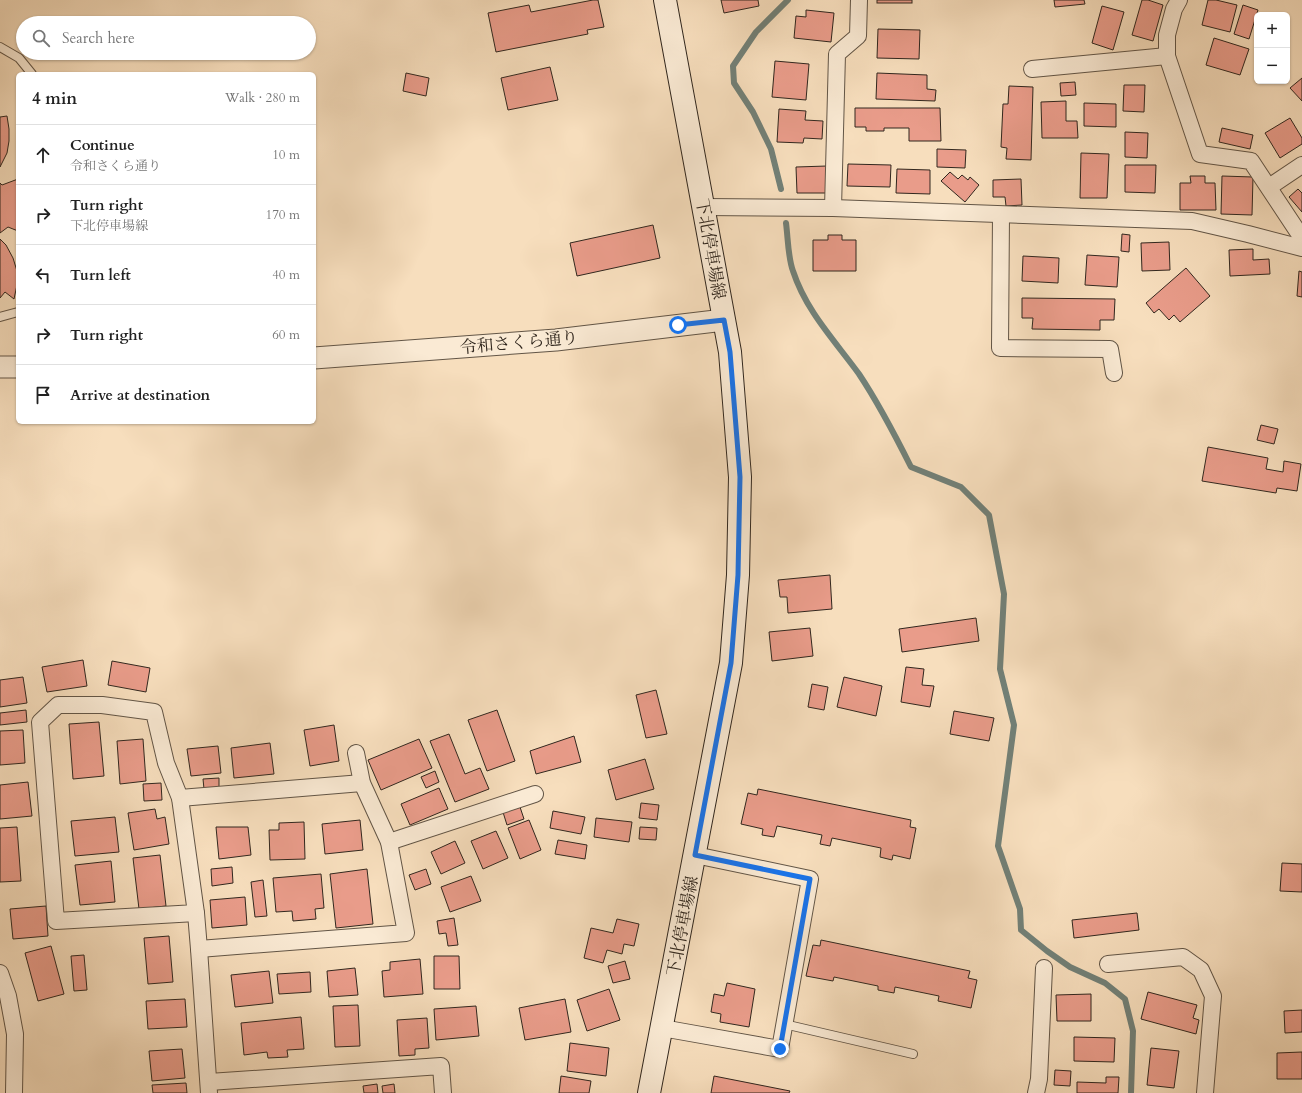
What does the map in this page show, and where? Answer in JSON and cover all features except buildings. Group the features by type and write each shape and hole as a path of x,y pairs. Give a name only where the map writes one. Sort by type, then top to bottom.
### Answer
{"main road":[{"name":"下北停車場線","path":"649,1093 731,663 738,575 740,477 730,352 665,0"}],"street":[{"path":"833,208 837,54 858,36 859,0"},
{"path":"1180,0 1174,9 1167,35 1167,56 1200,154 1251,161 1302,238"},
{"path":"1032,69 1167,56"},
{"path":"1269,187 1302,165"},
{"path":"704,207 833,208 1192,222 1248,234 1302,248"},
{"path":"1001,215 1000,348 1110,349 1114,374"},
{"name":"令和さくら通り","path":"316,358 556,340 724,320"},
{"path":"0,367 16,367"},
{"path":"196,913 56,920 40,722 58,705 102,705 154,712 166,763 180,798 196,913 209,1087 441,1066 443,1093"},
{"path":"199,949 406,933 389,842 362,784 356,753"},
{"path":"180,798 362,784"},
{"path":"389,842 535,794"},
{"path":"662,1028 780,1049 810,879 695,855"},
{"path":"1108,964 1183,957 1201,970 1213,996 1205,1093"},
{"path":"1036,1093 1044,968"},
{"path":"0,973 8,996 15,1034 14,1093"}],"lane":[{"path":"0,47 16,56"},
{"path":"21,60 30,72"},
{"path":"0,317 16,313"},
{"path":"784,1024 913,1054"}],"waterway":[{"path":"781,189 771,149 753,112 734,83 733,66 756,32 788,0"},
{"path":"786,223 791,266 805,299 866,385 911,467 961,487 989,515 1004,594 1000,669 1014,725 998,846 1020,909 1021,930 1070,967 1105,983 1125,999 1133,1031 1131,1093"}],"route":[{"path":"678,325 724,320 730,352 740,477 738,575 731,663 695,855 810,879 780,1049"}]}
